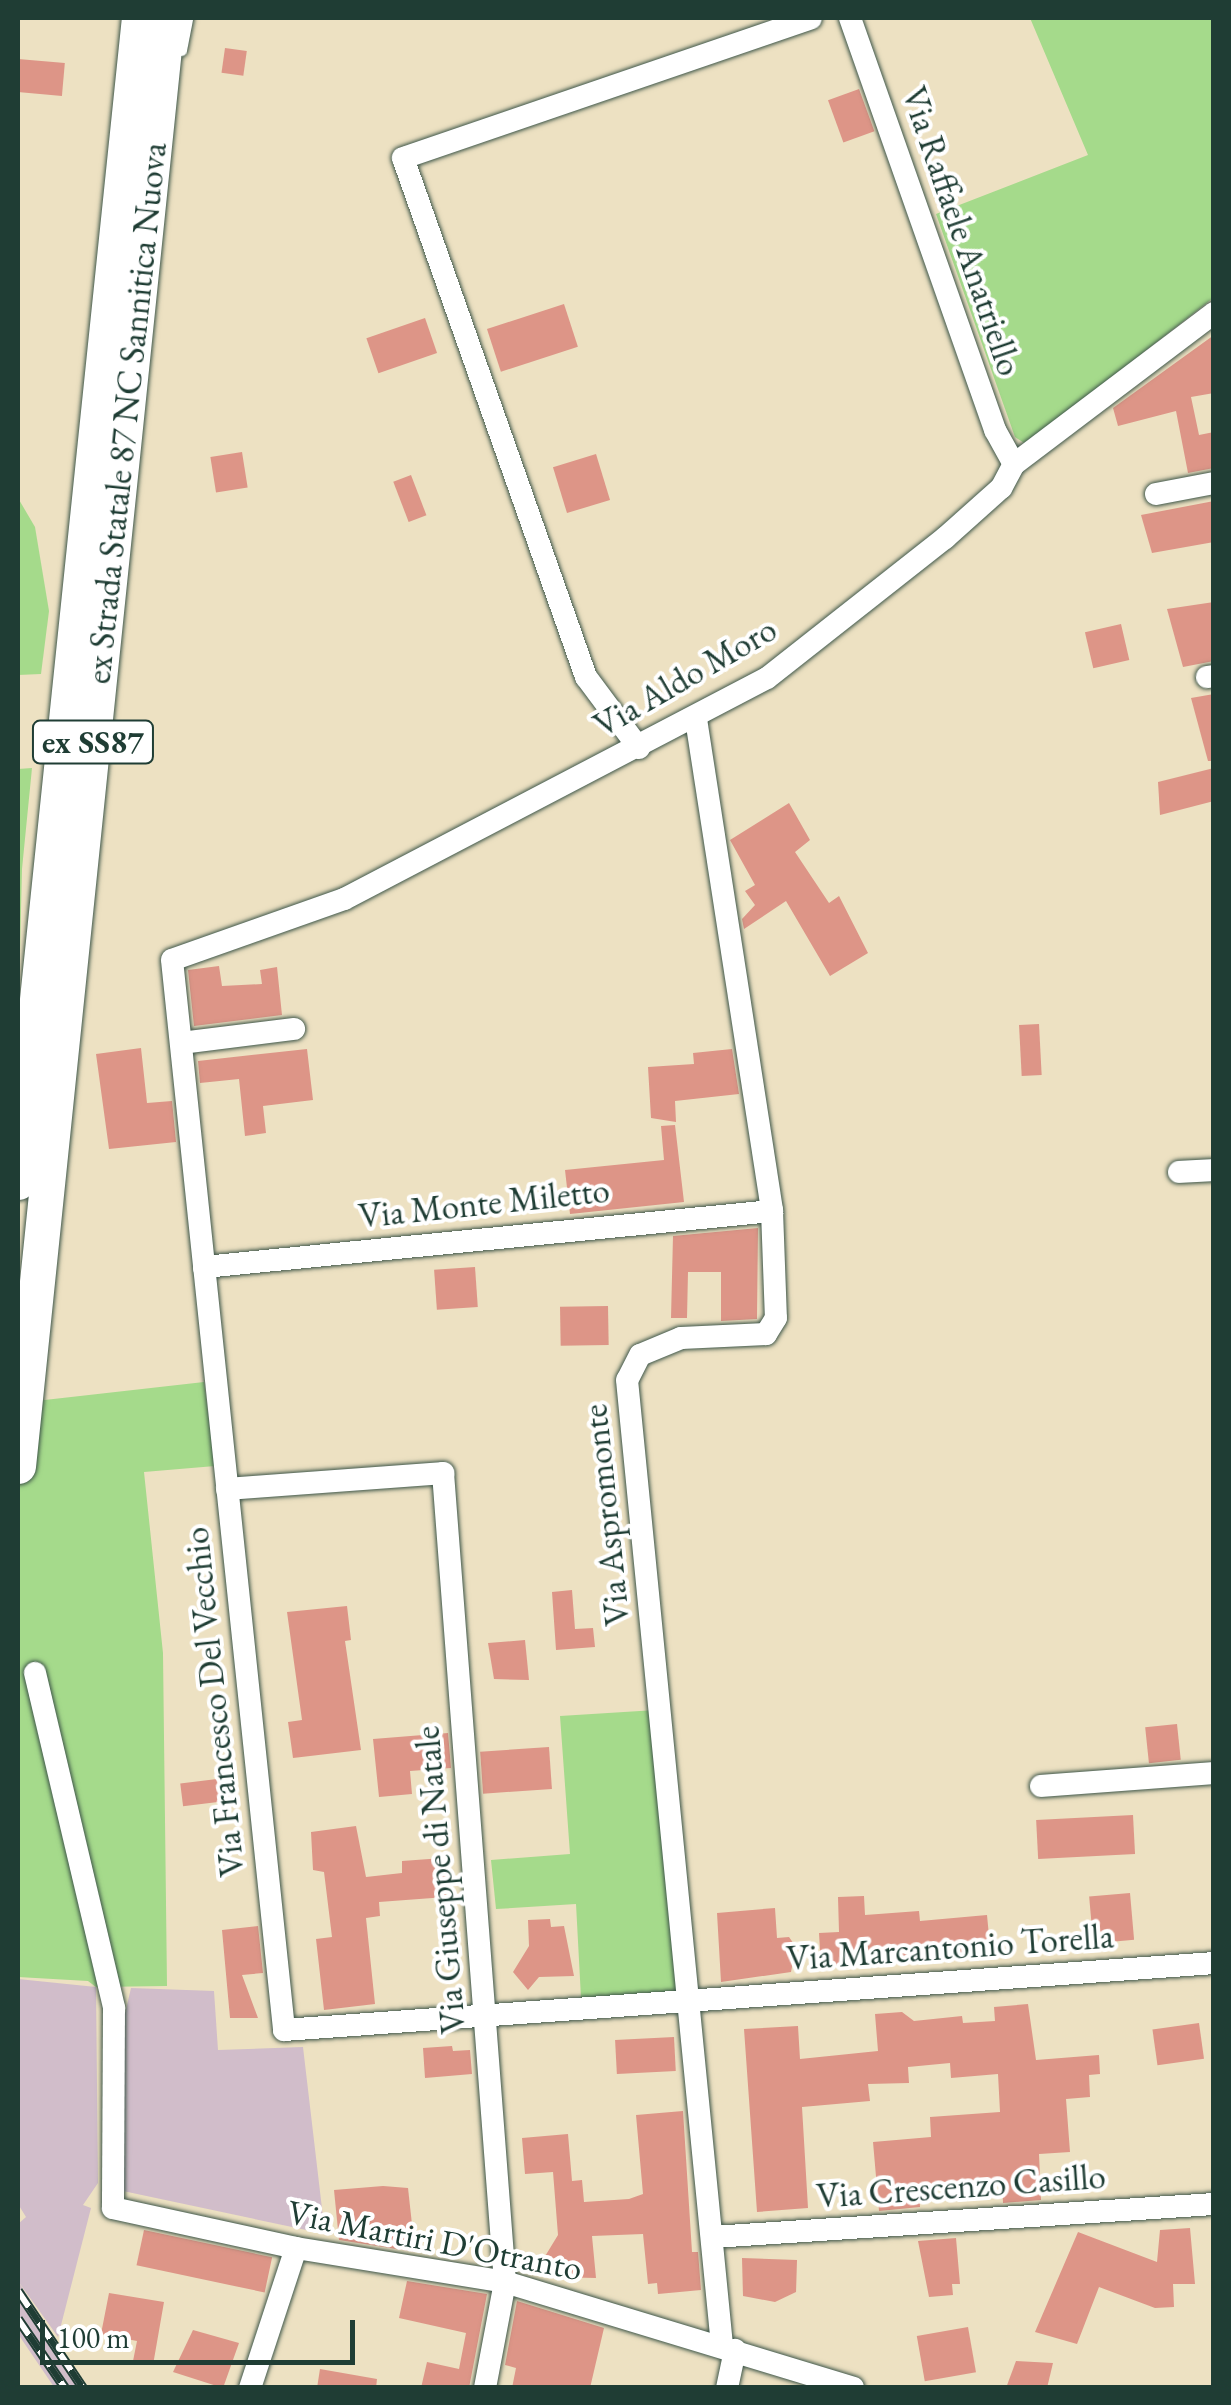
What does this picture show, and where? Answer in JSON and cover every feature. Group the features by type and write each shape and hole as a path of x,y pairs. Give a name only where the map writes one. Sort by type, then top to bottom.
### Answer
{"highway":[{"name":"ex Strada Statale 87 NC Sannitica Nuova","path":"18,1182 139,18"},
{"name":"ex Strada Statale 87 NC Sannitica Nuova","path":"18,1466 167,18"}],"street":[{"path":"639,748 586,677 403,158 811,18"},
{"name":"Via Raffaele Anatriello","path":"850,18 995,430 1014,464"},
{"name":"Via Aldo Moro","path":"172,960 344,898 696,719 767,678 945,538 1000,488 1014,464 1214,312"},
{"path":"1156,494 1214,483"},
{"name":"Via Aspromonte","path":"692,2001 627,1380 640,1356 681,1338 766,1334 776,1318 772,1211 696,719"},
{"name":"Via Francesco Del Vecchio","path":"172,960 284,2030 692,2001"},
{"path":"180,1043 294,1029"},
{"path":"1179,1172 1214,1170"},
{"name":"Via Monte Miletto","path":"204,1267 772,1211"},
{"name":"Via Giuseppe di Natale","path":"227,1489 443,1473 505,2282 485,2388"},
{"name":"Via Martiri D'Otranto","path":"35,1673 114,2008 113,2208 296,2248 505,2282 853,2388"},
{"path":"1041,1786 1214,1773"},
{"name":"Via Marcantonio Torella","path":"692,2001 1214,1962"},
{"path":"692,2001 713,2238 729,2348 727,2388"},
{"name":"Via Crescenzo Casillo","path":"713,2238 1214,2204"},
{"path":"250,2388 296,2248"}],"lane":[{"path":"126,18 128,124"},
{"path":"179,70 187,18"},
{"path":"143,240 177,85"}],"shaded area":[{"path":"18,1979 96,1987 98,2183 83,2205 91,2208 58,2337 18,2281 18,2224 26,2217 18,2204"},
{"path":"131,1988 214,1991 218,2050 303,2047 325,2234 123,2191 123,2022"},
{"path":"18,2281 86,2387 54,2387 18,2334"}],"green space":[{"path":"1030,18 1213,18 1213,298 1026,444 1015,437 936,214 1088,155"},
{"path":"18,498 35,527 49,611 41,674 18,675"},
{"path":"32,768 22,869 18,1036 18,769"},
{"path":"204,1382 215,1466 144,1472 163,1653 167,1986 96,1987 88,1981 18,1977 18,1403"},
{"path":"656,1710 681,1991 581,1998 576,1904 496,1909 491,1860 570,1854 560,1716"}],"building":[{"path":"225,48 247,51 243,76 222,73"},
{"path":"18,59 65,63 62,96 18,92"},
{"path":"859,89 874,131 843,143 828,100"},
{"path":"564,304 578,347 501,372 487,329"},
{"path":"425,318 437,353 378,373 366,338"},
{"path":"1214,335 1214,393 1191,397 1199,435 1214,432 1214,468 1188,473 1176,411 1118,426 1113,408"},
{"path":"242,452 248,488 216,493 210,457"},
{"path":"596,454 610,500 567,513 553,467"},
{"path":"411,475 426,515 409,522 393,482"},
{"path":"1214,501 1214,542 1152,553 1141,515"},
{"path":"1214,602 1214,661 1183,667 1167,609"},
{"path":"1121,624 1129,660 1093,668 1085,632"},
{"path":"1214,694 1214,761 1208,761 1191,698"},
{"path":"1214,768 1214,801 1160,815 1158,782"},
{"path":"789,803 810,840 795,852 829,903 839,896 868,953 830,976 786,901 744,929 742,919 755,905 745,891 755,885 730,840"},
{"path":"219,966 222,986 262,984 260,970 277,967 282,1015 194,1026 188,970"},
{"path":"1039,1024 1042,1075 1022,1076 1019,1025"},
{"path":"141,1048 147,1103 172,1101 176,1142 109,1149 96,1054"},
{"path":"307,1049 313,1100 263,1106 266,1133 245,1136 239,1079 200,1083 198,1061"},
{"path":"732,1049 739,1094 675,1101 676,1122 651,1118 648,1067 694,1064 693,1053"},
{"path":"675,1125 684,1202 570,1214 565,1170 664,1160 661,1126"},
{"path":"758,1228 757,1319 721,1321 721,1272 688,1272 687,1318 671,1318 673,1236"},
{"path":"475,1267 478,1307 437,1310 434,1270"},
{"path":"608,1306 609,1345 561,1346 560,1307"},
{"path":"572,1590 575,1629 593,1628 595,1647 556,1650 552,1592"},
{"path":"347,1606 351,1640 345,1641 361,1750 293,1758 288,1722 302,1720 287,1612"},
{"path":"525,1640 529,1680 494,1679 488,1643"},
{"path":"1177,1724 1181,1760 1149,1763 1145,1727"},
{"path":"448,1733 451,1768 410,1771 412,1794 379,1797 373,1739"},
{"path":"549,1747 552,1789 483,1794 480,1752"},
{"path":"217,1779 220,1802 183,1806 180,1784"},
{"path":"1133,1815 1135,1854 1038,1859 1036,1820"},
{"path":"356,1826 366,1877 402,1873 402,1861 443,1858 446,1897 379,1902 380,1916 366,1918 375,2004 324,2010 316,1939 332,1937 324,1872 313,1870 311,1832"},
{"path":"1130,1893 1134,1940 1093,1943 1089,1897"},
{"path":"864,1896 865,1915 919,1911 920,1921 987,1915 991,1957 821,1967 819,1933 839,1932 838,1897"},
{"path":"775,1908 777,1938 789,1937 796,1947 791,1972 721,1982 717,1913"},
{"path":"550,1919 551,1927 564,1926 574,1976 539,1977 528,1990 513,1972 529,1946 528,1920"},
{"path":"258,1926 263,1973 242,1975 258,2018 230,2018 222,1930"},
{"path":"1028,2004 1036,2060 1099,2055 1100,2074 1089,2075 1090,2097 1066,2099 1070,2152 1039,2154 1041,2200 1003,2203 1002,2181 919,2188 920,2207 879,2211 873,2142 931,2137 930,2117 1000,2112 998,2074 951,2078 950,2063 908,2067 909,2083 868,2084 870,2101 802,2107 808,2208 757,2212 744,2029 798,2026 800,2059 878,2051 875,2014 902,2012 914,2021 962,2016 963,2023 995,2021 994,2007"},
{"path":"1199,2023 1204,2059 1157,2065 1152,2030"},
{"path":"674,2037 676,2071 617,2074 615,2040"},
{"path":"452,2046 453,2051 470,2050 472,2074 425,2078 423,2048"},
{"path":"683,2111 692,2252 698,2252 701,2290 658,2294 657,2283 648,2284 643,2234 592,2236 596,2278 554,2277 544,2258 558,2235 553,2172 525,2174 522,2138 568,2134 572,2181 582,2180 584,2202 629,2199 643,2194 636,2115"},
{"path":"408,2188 415,2252 339,2240 334,2190"},
{"path":"1190,2228 1195,2284 1173,2284 1174,2307 1155,2308 1099,2287 1077,2344 1035,2332 1078,2232 1157,2262 1160,2230"},
{"path":"144,2230 272,2257 265,2292 137,2265"},
{"path":"956,2238 960,2284 952,2284 953,2295 929,2297 918,2241"},
{"path":"742,2258 797,2260 796,2292 775,2302 743,2296"},
{"path":"407,2281 487,2294 469,2388 421,2388 427,2362 459,2369 466,2333 399,2318"},
{"path":"109,2293 164,2302 153,2365 133,2361 137,2341 101,2334"},
{"path":"517,2301 604,2328 590,2388 512,2388 516,2368 505,2365"},
{"path":"968,2327 976,2372 925,2381 917,2336"},
{"path":"193,2330 239,2343 223,2388 173,2372"},
{"path":"1016,2361 1053,2363 1047,2388 1006,2388"},
{"path":"320,2369 377,2379 376,2388 317,2388"}],"railway":[{"path":"18,2291 83,2388"},
{"path":"18,2319 65,2388"}]}
